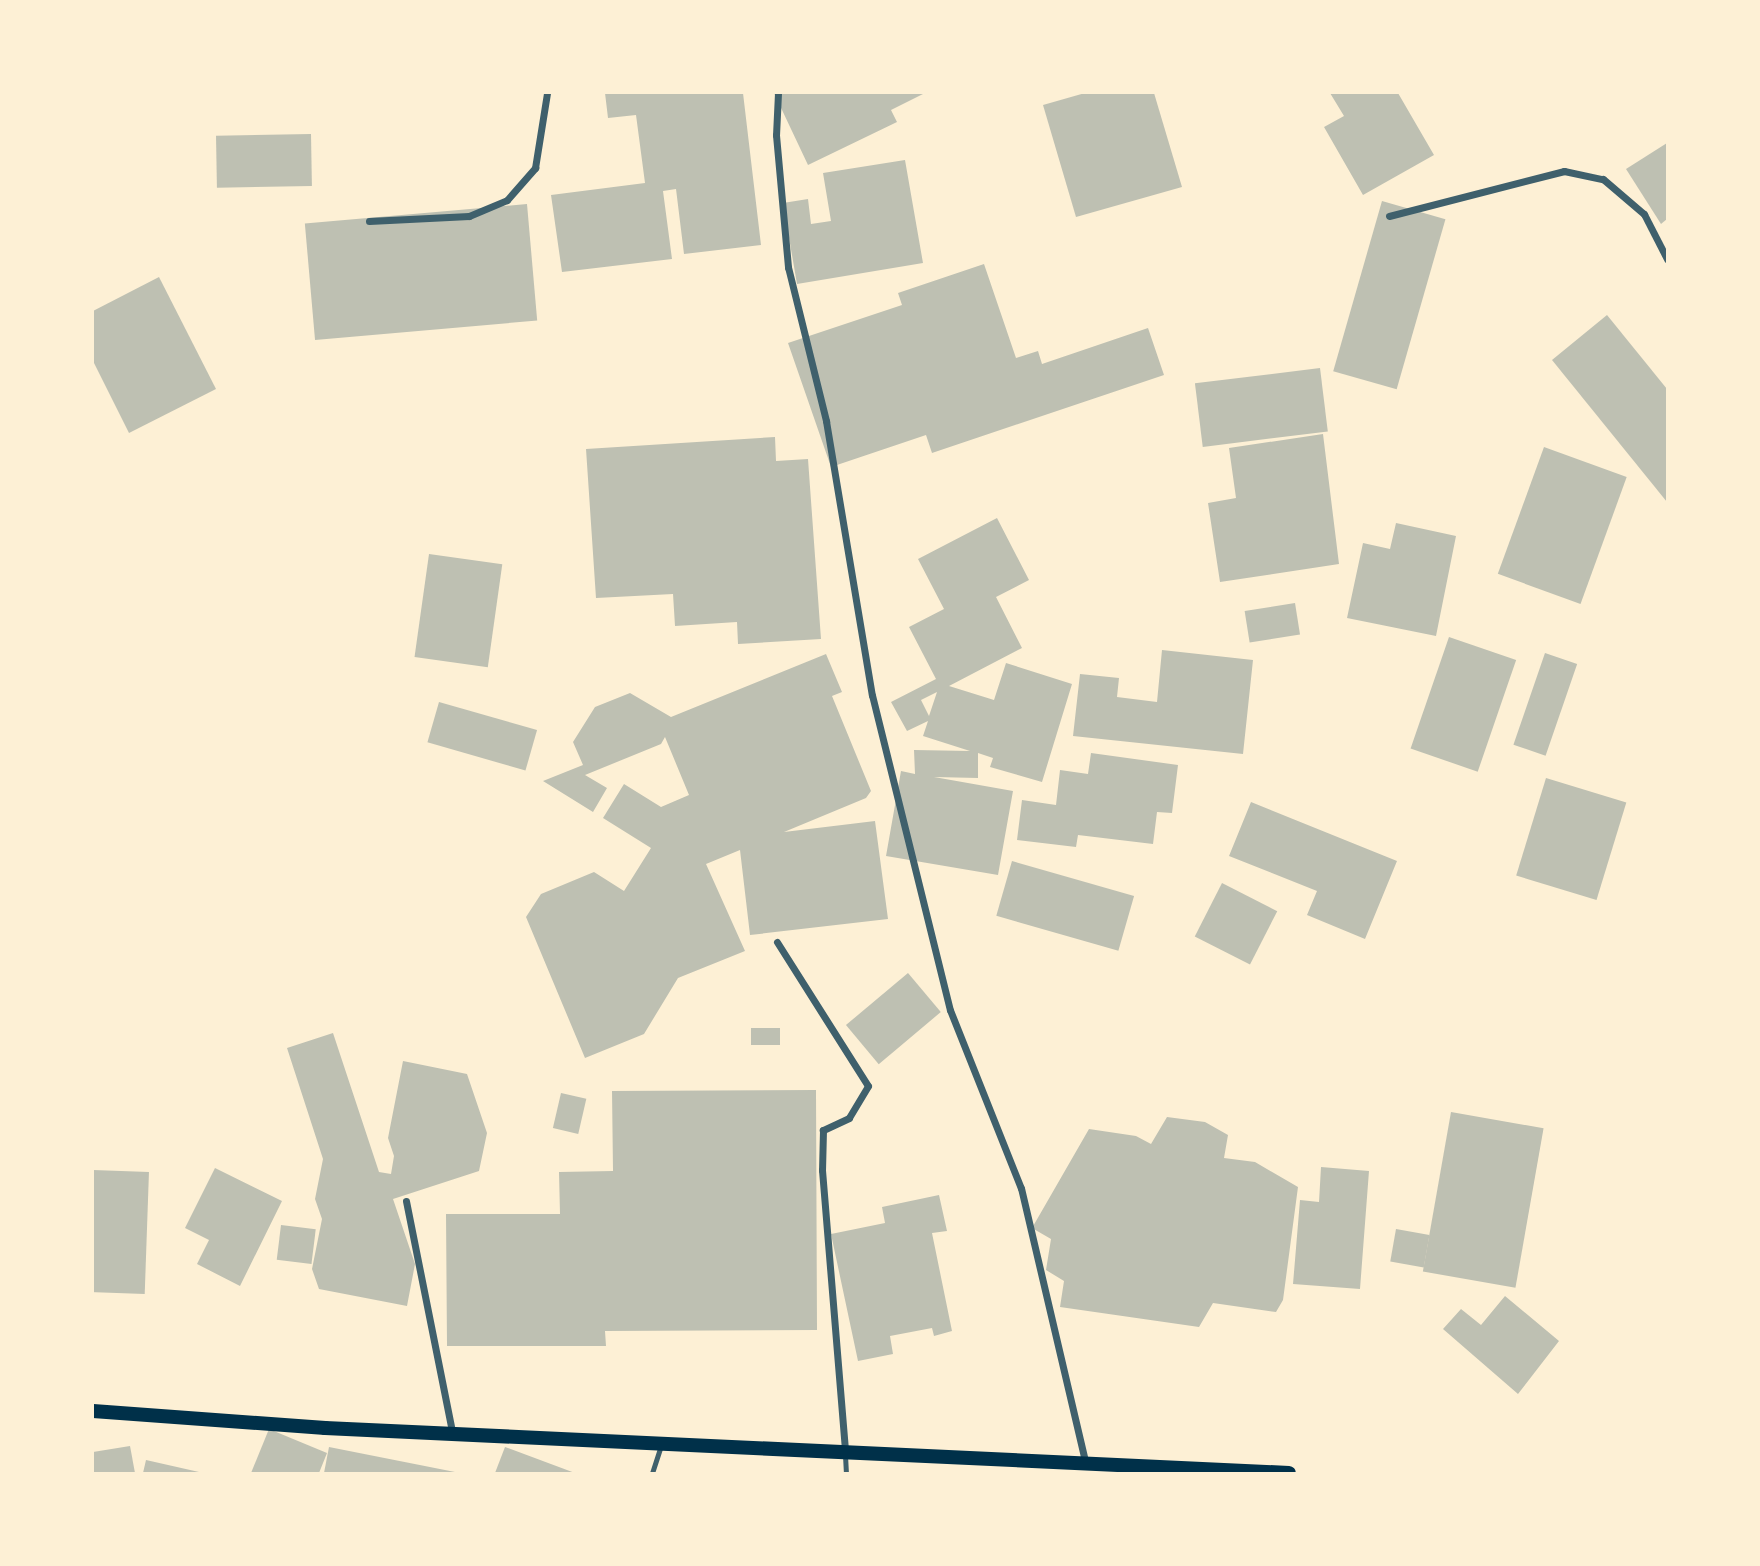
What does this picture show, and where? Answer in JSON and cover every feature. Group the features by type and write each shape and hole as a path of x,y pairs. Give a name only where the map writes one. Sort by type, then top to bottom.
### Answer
{"main road":[{"path":"93,1412 325,1428 453,1431 662,1444 1085,1461 1289,1473"}],"street":[{"path":"369,221 469,216 507,200 535,168 547,93"},
{"path":"778,93 776,135 788,267 826,421 872,695 950,1010 1021,1188 1085,1461"},
{"path":"1389,216 1564,172 1603,178 1644,214 1667,259"},
{"path":"777,942 868,1086 849,1118 823,1130 822,1170 845,1450"},
{"path":"406,1201 453,1431"}],"lane":[{"path":"652,1473 662,1444"},
{"path":"845,1450 846,1473"}],"building":[{"path":"605,93 743,93 761,245 684,254 676,189 663,191 672,259 562,272 551,195 645,183 636,115 608,118"},
{"path":"774,93 925,93 891,110 897,122 808,165"},
{"path":"1085,93 1154,93 1182,187 1076,217 1043,105"},
{"path":"1330,93 1398,93 1434,155 1363,195 1324,127 1344,116"},
{"path":"311,134 312,186 217,188 216,136"},
{"path":"1667,143 1667,219 1661,224 1626,169"},
{"path":"905,160 923,263 797,284 783,203 808,199 811,224 831,221 823,173"},
{"path":"1382,201 1445,219 1397,389 1333,371"},
{"path":"527,204 537,321 315,340 305,223"},
{"path":"984,264 1016,358 1038,351 1042,364 1148,328 1164,375 932,453 926,435 831,467 788,343 902,305 898,293"},
{"path":"159,277 216,389 129,433 93,361 93,311"},
{"path":"1607,315 1667,389 1667,502 1552,360"},
{"path":"1320,368 1328,432 1203,447 1195,383"},
{"path":"1323,434 1339,564 1220,582 1208,503 1236,498 1229,448"},
{"path":"775,437 776,461 808,459 821,639 738,644 737,622 675,626 673,594 596,598 586,449"},
{"path":"1544,447 1627,477 1581,604 1498,574"},
{"path":"997,518 1029,580 996,597 1022,648 949,686 994,700 1006,663 1072,684 1042,782 990,767 993,758 978,753 978,778 934,777 1013,791 998,875 886,856 901,771 915,774 914,750 970,751 923,736 928,721 907,731 891,702 936,679 909,627 944,609 918,559","holes":["937,692 929,716 921,700"]},
{"path":"1396,523 1456,536 1436,636 1347,618 1363,543 1390,549"},
{"path":"429,554 502,564 488,667 415,657"},
{"path":"1295,603 1300,635 1250,643 1245,611"},
{"path":"1449,637 1516,660 1478,772 1411,749"},
{"path":"1162,650 1253,660 1243,754 1073,736 1080,674 1119,678 1117,697 1157,702"},
{"path":"1545,653 1577,664 1546,756 1513,745"},
{"path":"826,654 842,692 832,696 871,791 866,798 784,832 875,821 888,919 750,935 740,850 706,864 745,951 678,978 644,1034 585,1058 526,917 541,894 594,872 624,891 651,848 603,818 624,784 661,807 689,795 665,737 661,744 585,775 607,788 593,812 543,781 583,765 573,742 595,707 630,693 671,717"},
{"path":"439,702 537,730 525,770 427,742"},
{"path":"1091,753 1178,765 1172,813 1157,812 1153,844 1078,835 1076,847 1017,840 1022,800 1056,805 1060,770 1088,774"},
{"path":"1546,778 1626,803 1597,900 1516,876"},
{"path":"1251,802 1397,861 1365,939 1307,915 1317,891 1229,856"},
{"path":"1012,861 1134,896 1118,951 996,916"},
{"path":"1222,883 1277,911 1250,965 1195,936"},
{"path":"908,973 941,1012 879,1064 846,1025"},
{"path":"751,1028 780,1028 780,1045 751,1045"},
{"path":"333,1033 379,1172 391,1174 394,1156 388,1138 403,1061 467,1074 487,1133 479,1171 393,1199 415,1264 407,1306 319,1289 312,1269 322,1219 315,1199 323,1159 287,1048"},
{"path":"816,1090 817,1330 605,1331 606,1346 447,1346 446,1214 560,1214 559,1172 613,1171 612,1091"},
{"path":"561,1093 586,1099 578,1134 553,1128"},
{"path":"1451,1112 1544,1128 1515,1288 1423,1272"},
{"path":"1167,1117 1205,1122 1228,1135 1224,1158 1255,1162 1298,1187 1283,1300 1276,1312 1213,1303 1199,1327 1060,1307 1064,1281 1046,1270 1051,1239 1032,1228 1089,1129 1136,1136 1151,1144"},
{"path":"1321,1167 1369,1171 1360,1289 1293,1284 1300,1200 1319,1202"},
{"path":"215,1168 282,1201 240,1286 197,1264 209,1240 185,1228"},
{"path":"93,1170 149,1172 145,1294 93,1292"},
{"path":"939,1195 947,1231 932,1233 952,1331 934,1336 932,1328 890,1336 893,1354 858,1361 831,1234 885,1223 882,1207"},
{"path":"281,1225 316,1229 311,1264 277,1260"},
{"path":"1396,1229 1429,1235 1424,1267 1390,1261"},
{"path":"1505,1296 1559,1341 1518,1394 1443,1329 1461,1309 1481,1325"},
{"path":"269,1429 327,1453 319,1473 251,1473"},
{"path":"130,1446 135,1473 93,1473 93,1452"},
{"path":"329,1447 455,1472 455,1473 324,1473"},
{"path":"505,1447 575,1473 495,1473"},
{"path":"146,1460 199,1472 199,1473 143,1473"}]}
